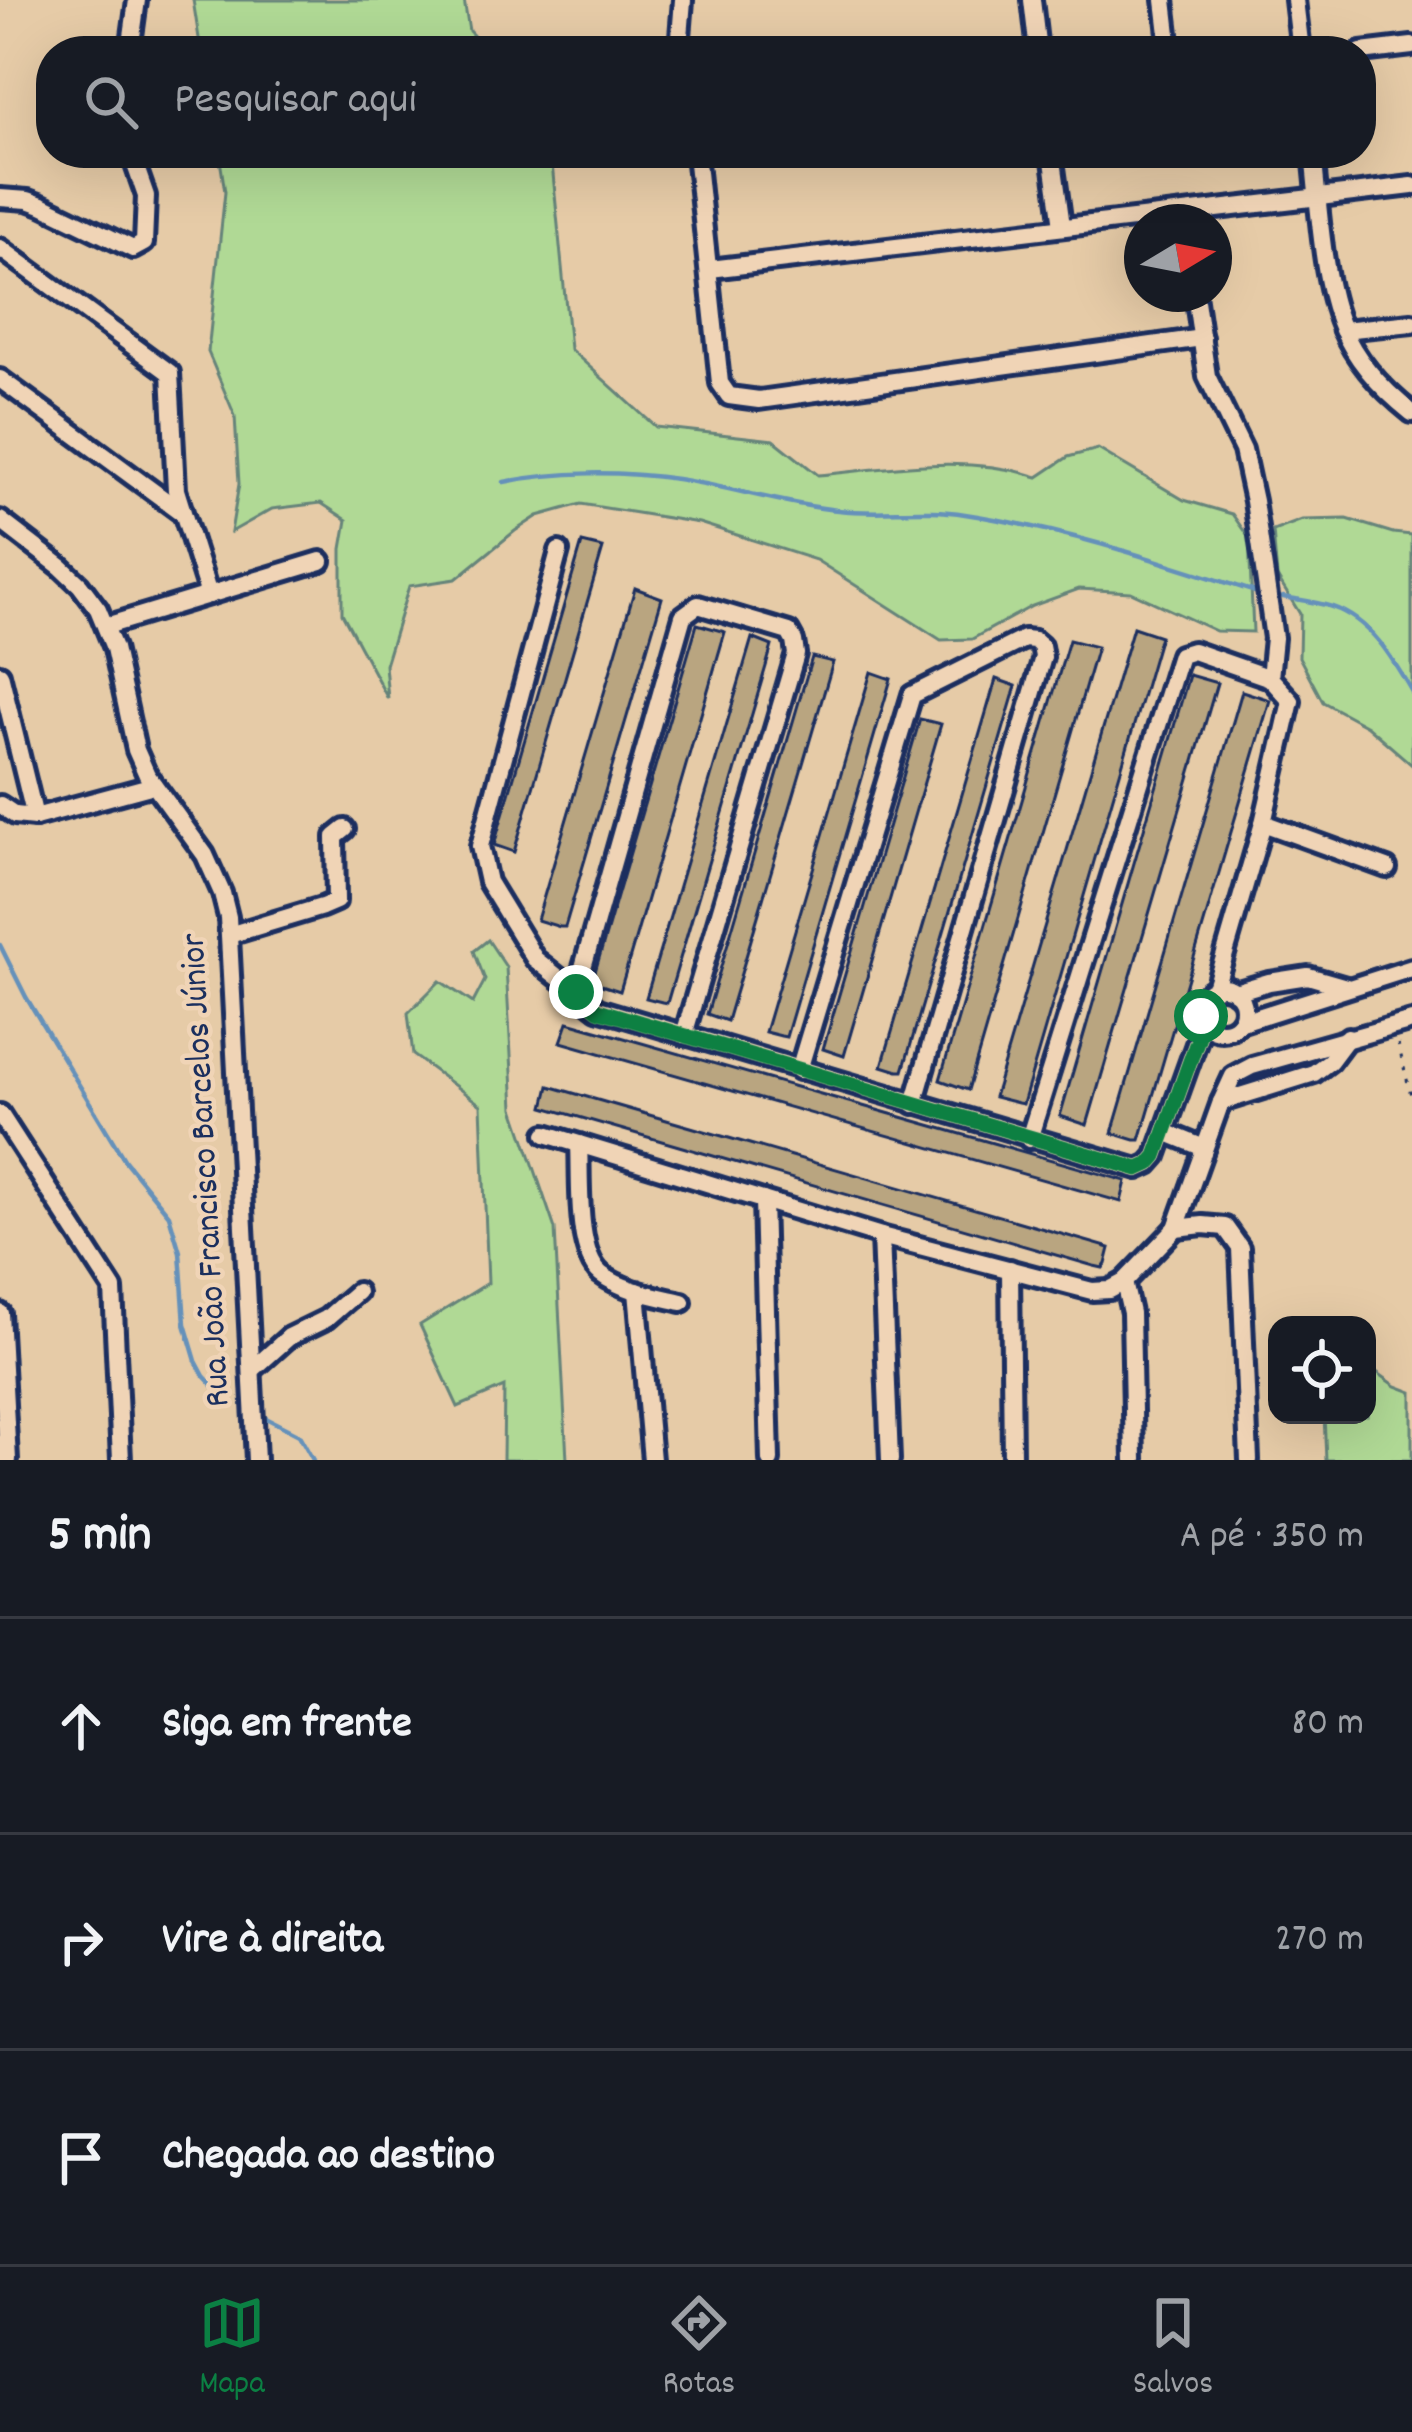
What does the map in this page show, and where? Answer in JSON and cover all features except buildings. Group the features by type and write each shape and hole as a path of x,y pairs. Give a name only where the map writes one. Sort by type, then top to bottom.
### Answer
{"street":[{"path":"132,36 137,0"},
{"path":"680,36 683,0"},
{"path":"1032,0 1036,36"},
{"path":"1164,0 1168,36"},
{"path":"1294,0 1299,36"},
{"path":"1376,50 1412,46"},
{"path":"0,199 42,205 134,249 144,244 146,196 136,168"},
{"path":"698,168 720,383 729,396 759,400 1202,338"},
{"path":"1054,168 1062,226"},
{"path":"1315,168 1332,296 1342,330 1374,380 1412,413"},
{"path":"1232,211 1412,186"},
{"path":"710,268 1124,222"},
{"path":"0,248 170,373 174,467 182,512 209,595"},
{"path":"1198,312 1208,376 1243,451 1254,501 1274,638 1270,678"},
{"path":"1342,330 1412,323"},
{"path":"0,379 182,512"},
{"name":"Rua João Francisco Barcelos Júnior","path":"0,520 62,567 80,585 106,626 136,750 147,775 205,854 225,905 256,1460"},
{"path":"559,551 480,846 488,882 535,959 598,1010 1029,1139 1138,1169 1156,1156 1204,1022 1201,1003 1215,988 1263,823 1291,701 1270,678 1193,651 1180,655 1029,1139"},
{"path":"106,626 321,561"},
{"path":"576,992 682,616 698,605 789,632 796,654 684,1035"},
{"path":"799,1070 912,695 1024,639 1034,640 1043,657 914,1104"},
{"path":"0,674 35,817"},
{"path":"0,805 15,815 35,817 154,785"},
{"path":"1263,823 1388,868"},
{"path":"229,935 336,901 335,837 345,829"},
{"path":"1204,1022 1221,1031 1412,968"},
{"path":"1235,992 1308,976 1347,987"},
{"path":"1215,988 1235,992 1243,1004 1239,1023"},
{"path":"546,1133 881,1236 1092,1291 1109,1290 1124,1282 1176,1228 1233,1076 1252,1066 1404,1023"},
{"path":"0,1114 112,1289 121,1460"},
{"path":"1165,1132 1204,1148"},
{"path":"579,1144 584,1245 601,1274 637,1292 682,1302"},
{"path":"3,1153 29,1159"},
{"path":"763,1200 770,1460"},
{"path":"1176,1228 1226,1227 1240,1248 1249,1460"},
{"path":"881,1236 890,1460"},
{"path":"1010,1269 1012,1460"},
{"path":"1124,1282 1131,1313 1134,1460"},
{"path":"252,1370 290,1337 326,1319 357,1292"},
{"path":"637,1292 652,1460"},
{"path":"0,1313 8,1460"}],"path":[{"path":"1404,1023 1401,1059 1412,1099"}],"green space":[{"path":"193,0 464,0 474,36 199,36"},
{"path":"221,168 552,168 570,349 656,427 774,440 818,475 957,464 1038,477 1068,457 1098,449 1184,500 1232,514 1249,538 1253,632 1216,631 1131,592 1079,589 1032,606 972,639 941,640 816,560 699,523 581,504 538,516 456,579 409,586 385,665 388,699 342,613 347,520 321,503 272,509 231,532 239,484 235,416 208,352 225,192"},
{"path":"1347,519 1412,535 1412,765 1367,726 1323,702 1299,657 1300,614 1277,577 1273,531 1302,520"},
{"path":"488,940 506,967 514,1108 555,1229 567,1460 503,1460 504,1387 458,1407 420,1325 488,1283 481,1105 413,1055 408,1013 440,981 473,1003 485,980 474,951"},
{"path":"1376,1372 1412,1392 1412,1460 1326,1460 1324,1424 1376,1424"}],"waterway":[{"path":"504,482 568,474 634,475 697,482 838,510 965,514 1075,537 1255,592"},
{"path":"1283,597 1332,607 1358,621 1389,654 1412,692"},
{"path":"0,945 125,1161 169,1215 180,1252 185,1324 196,1361 231,1405"},
{"path":"262,1416 299,1435 313,1460"}],"route":[{"path":"576,992 598,1010 1138,1169 1156,1156 1204,1022 1201,1016"}]}
